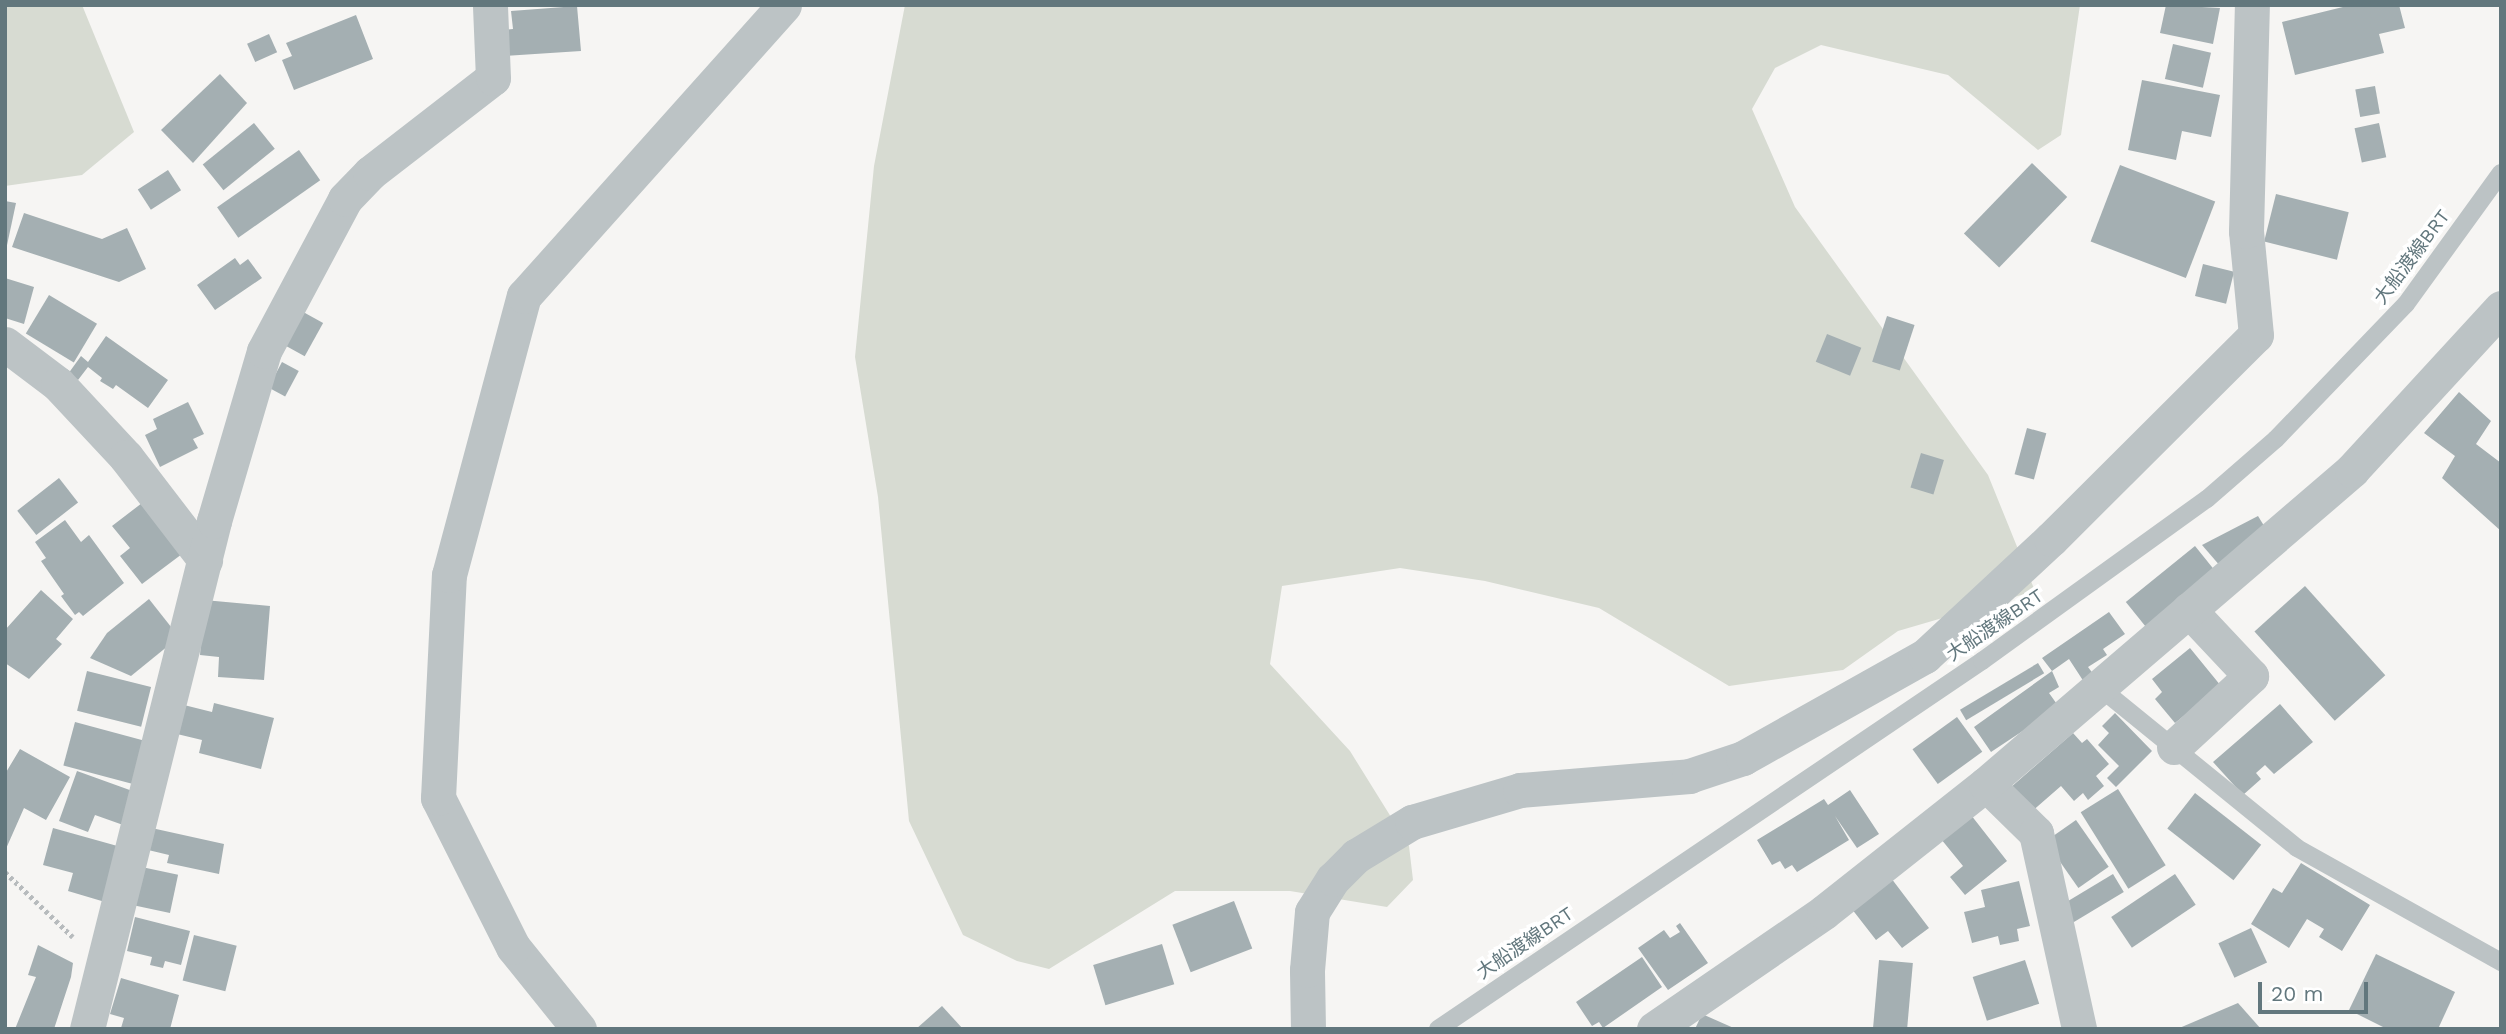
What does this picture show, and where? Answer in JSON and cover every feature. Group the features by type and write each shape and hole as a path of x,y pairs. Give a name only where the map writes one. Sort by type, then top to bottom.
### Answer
{"street":[{"path":"87,1029 108,959 205,559 264,351 345,199 370,173 493,78 490,5"},
{"path":"579,1029 513,947 438,798 449,575 524,296 784,5"},
{"path":"1308,1029 1307,970 1312,912 1334,879 1356,856 1412,822 1520,790 1689,776 1743,758 1925,656 2256,335 2246,231 2252,5"},
{"path":"1654,1029 1824,912 1986,784 2352,470 2501,308"},
{"path":"5,344 58,384 126,457 205,559"},
{"path":"2174,747 2252,676 2189,610"},
{"path":"1986,784 2036,833 2079,1029"}],"lane":[{"name":"大船渡線BRT","path":"1438,1029 1982,661 2207,499 2276,439 2406,304 2501,173"},
{"path":"2099,687 2297,848 2501,962"}],"path":[{"path":"5,872 83,947 108,959"}],"shaded area":[{"path":"5,5 82,5 134,132 82,175 5,186"},
{"path":"905,5 2080,5 2061,135 2038,150 1948,75 1821,45 1775,68 1752,109 1795,207 1988,475 2035,591 1898,631 1843,670 1729,686 1599,608 1485,581 1400,568 1282,586 1270,664 1350,751 1409,846 1413,880 1387,907 1290,891 1175,891 1049,969 1017,961 963,935 909,821 878,497 855,357 874,166"}],"building":[{"path":"2166,5 2220,8 2213,44 2160,33"},
{"path":"2351,5 2399,5 2405,28 2379,34 2384,53 2295,75 2282,22"},
{"path":"577,6 581,51 504,56 502,30 513,29 511,11"},
{"path":"356,15 373,59 294,90 282,60 292,56 286,43"},
{"path":"269,34 277,52 255,62 247,44"},
{"path":"2173,44 2211,53 2203,88 2165,79"},
{"path":"220,74 247,103 193,163 161,130"},
{"path":"2142,80 2220,95 2211,137 2182,131 2176,160 2128,150"},
{"path":"2375,86 2380,114 2360,117 2355,89"},
{"path":"254,123 275,149 223,190 203,165"},
{"path":"2379,123 2386,157 2362,162 2355,128"},
{"path":"299,150 320,180 238,238 217,207"},
{"path":"2032,163 2067,197 1999,268 1964,233"},
{"path":"2120,165 2215,202 2186,278 2091,242"},
{"path":"168,170 181,190 151,210 138,190"},
{"path":"2276,194 2349,212 2337,260 2264,242"},
{"path":"5,201 16,203 6,250 5,250"},
{"path":"24,213 102,239 127,228 146,269 119,282 12,247"},
{"path":"235,258 240,265 248,259 262,278 215,310 197,285"},
{"path":"2203,264 2234,272 2226,304 2195,296"},
{"path":"5,278 34,287 24,324 5,318"},
{"path":"49,295 97,324 74,362 26,334"},
{"path":"296,308 323,323 305,356 278,341"},
{"path":"1887,316 1915,325 1900,371 1872,362"},
{"path":"1827,334 1861,348 1850,376 1816,362"},
{"path":"106,336 168,380 148,408 116,385 113,389 100,381 102,378 88,367 78,380 68,374 81,356 88,362"},
{"path":"282,362 299,371 285,397 268,388"},
{"path":"2459,392 2491,421 2476,444 2501,463 2501,531 2442,478 2455,456 2424,433"},
{"path":"188,402 204,434 193,439 198,448 160,467 145,435 157,429 153,419"},
{"path":"2027,428 2046,433 2034,480 2015,474"},
{"path":"1921,453 1944,460 1933,494 1910,487"},
{"path":"59,478 78,502 36,535 17,511"},
{"path":"142,503 182,554 142,584 120,556 130,548 112,526"},
{"path":"2258,516 2266,529 2221,567 2202,545"},
{"path":"65,520 81,542 89,535 124,583 83,616 79,612 75,615 61,596 64,594 41,561 46,558 35,542"},
{"path":"2195,546 2216,572 2147,628 2126,602"},
{"path":"2305,586 2385,675 2335,721 2254,632"},
{"path":"41,590 73,619 56,639 62,644 29,679 5,663 5,630"},
{"path":"149,599 179,637 131,676 90,658 107,633"},
{"path":"204,600 270,606 264,680 218,677 219,657 200,655"},
{"path":"2109,612 2125,634 2103,649 2107,655 2088,667 2094,675 2084,682 2069,659 2052,671 2042,658"},
{"path":"2190,648 2221,686 2175,723 2155,699 2162,692 2152,679"},
{"path":"2038,663 2044,673 1966,720 1960,710"},
{"path":"87,671 151,687 141,727 77,711"},
{"path":"2052,671 2059,687 2049,693 2059,707 1991,752 1974,727"},
{"path":"214,703 274,718 261,769 199,753 202,740 177,734 184,705 212,712"},
{"path":"2280,704 2313,742 2274,774 2265,765 2256,773 2261,779 2243,795 2213,762"},
{"path":"2115,713 2152,751 2116,787 2107,778 2119,766 2098,745 2109,733 2102,726"},
{"path":"1957,717 1982,752 1938,784 1913,749"},
{"path":"75,722 145,741 133,784 63,765"},
{"path":"2073,733 2082,743 2087,739 2109,764 2096,776 2104,786 2088,800 2083,793 2074,801 2061,786 2031,812 2010,788"},
{"path":"20,749 70,777 46,820 24,808 5,851 5,774"},
{"path":"77,771 138,793 126,826 95,815 88,832 59,821"},
{"path":"2118,789 2166,865 2128,889 2081,812"},
{"path":"1850,790 1879,834 1857,848 1835,816 1849,840 1797,872 1792,865 1785,869 1780,861 1772,865 1757,840 1824,799 1828,805"},
{"path":"2195,793 2261,845 2233,880 2167,828"},
{"path":"1971,815 2007,861 1965,895 1950,877 1963,866 1941,839"},
{"path":"2076,820 2109,867 2078,888 2046,841"},
{"path":"147,827 224,844 219,874 167,863 169,855 144,849"},
{"path":"53,828 121,847 105,902 68,891 73,873 43,865"},
{"path":"2301,863 2370,905 2342,951 2319,937 2324,929 2307,919 2289,948 2251,924 2273,888 2282,893"},
{"path":"137,866 178,875 170,913 129,904"},
{"path":"1888,874 1929,928 1902,948 1888,931 1876,940 1848,904"},
{"path":"2113,874 2124,892 2070,924 2059,906"},
{"path":"2175,874 2196,905 2132,948 2111,917"},
{"path":"2019,881 2030,926 2017,929 2019,941 2000,945 1998,936 1972,943 1964,912 1985,907 1981,890"},
{"path":"1234,901 1252,949 1191,972 1172,925"},
{"path":"135,917 190,931 181,965 165,961 163,968 150,965 152,957 127,951"},
{"path":"1680,923 1708,963 1668,990 1638,948 1664,930 1670,938 1680,932 1676,926"},
{"path":"2251,928 2267,962 2234,978 2218,943"},
{"path":"194,935 237,946 225,991 183,981"},
{"path":"1162,944 1174,984 1105,1005 1093,965"},
{"path":"38,945 73,963 71,977 54,1029 15,1029 36,977 28,975"},
{"path":"2376,954 2455,992 2438,1029 2387,1029 2349,1010"},
{"path":"1642,957 1662,987 1603,1028 1599,1022 1592,1026 1576,1002"},
{"path":"1879,960 1913,963 1907,1029 1873,1029"},
{"path":"2025,960 2039,1004 1987,1021 1973,977"},
{"path":"121,978 179,995 170,1029 121,1028 124,1018 110,1014"},
{"path":"2238,1003 2261,1029 2177,1029"},
{"path":"942,1006 963,1029 916,1029"},
{"path":"1702,1014 1736,1029 1695,1029"}]}
